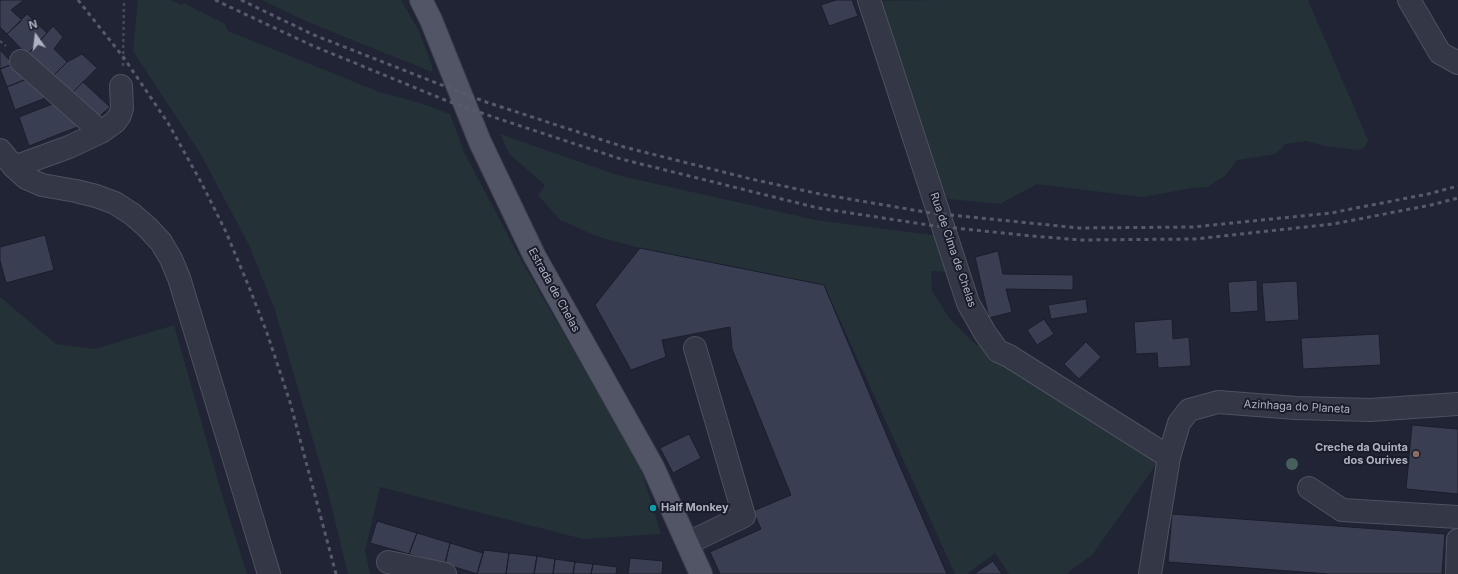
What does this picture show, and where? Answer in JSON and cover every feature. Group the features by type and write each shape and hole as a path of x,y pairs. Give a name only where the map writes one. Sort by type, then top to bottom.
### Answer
{"main road":[{"name":"Estrada de Chelas","path":"420,0 431,20 480,142 534,255 654,467 701,574"}],"street":[{"name":"Rua de Cima de Chelas","path":"870,0 968,302 985,333 998,351 1009,356 1169,457"},
{"path":"1409,0 1440,53 1458,63"},
{"path":"21,61 101,132"},
{"path":"14,167 69,147 101,132 115,122 120,115 122,108 121,86"},
{"path":"0,150 14,167 26,178 42,185 76,191 115,203 142,222 161,242 179,278 269,574"},
{"path":"688,543 744,516 695,348"},
{"name":"Azinhaga do Planeta","path":"1169,457 1179,424 1189,410 1218,402 1296,408 1370,410 1458,404"},
{"path":"1150,574 1169,457"},
{"path":"1309,488 1342,510 1458,517"},
{"path":"1457,574 1458,540"},
{"path":"388,562 445,574"}],"path":[{"path":"121,86 124,58 124,0"}],"shaded area":[{"path":"138,0 171,0 182,5 183,3 225,24 228,31 379,92 420,103 450,114 464,152 519,256 640,466 661,534 583,539 380,487 365,551 370,574 348,574 327,488 275,310 249,245 200,153 133,51"},
{"path":"262,0 401,0 419,31 432,66 432,72 310,23"},
{"path":"1308,0 1368,140 1364,148 1358,150 1325,146 1306,141 1285,144 1276,154 1237,160 1225,176 1207,187 1142,197 1037,184 1000,204 949,199 933,193 870,1"},
{"path":"500,134 617,175 816,220 939,236 951,272 931,271 932,291 950,319 977,346 985,333 1164,453 1093,554 1066,574 1009,574 995,553 967,574 955,574 824,285 640,248 599,237 560,220 538,195 545,185 509,154"},
{"path":"0,297 56,344 95,349 174,325 221,491 247,574 0,574"}],"building":[{"path":"1,0 24,0 11,10 22,20 7,34 0,27"},
{"path":"836,0 852,0 858,16 829,26 821,5"},
{"path":"27,14 47,33 27,55 7,34"},
{"path":"53,26 63,37 54,49 67,62 52,77 27,55"},
{"path":"0,50 13,64 0,69"},
{"path":"82,54 97,68 71,94 52,77 67,62"},
{"path":"13,64 29,78 7,87 0,69"},
{"path":"29,78 48,97 15,110 7,87"},
{"path":"83,82 110,107 94,121 71,94"},
{"path":"55,103 80,126 29,146 19,117"},
{"path":"45,235 54,270 6,283 0,261 0,247"},
{"path":"640,248 824,285 947,574 720,574 710,552 761,529 753,511 791,495 732,349 730,327 662,340 666,357 631,370 595,305"},
{"path":"998,251 1003,274 1073,275 1073,290 1006,289 1012,312 989,318 975,257"},
{"path":"1257,280 1258,311 1230,313 1228,282"},
{"path":"1297,281 1299,320 1265,322 1262,283"},
{"path":"1086,299 1088,313 1051,319 1048,305"},
{"path":"1044,319 1054,334 1037,345 1027,330"},
{"path":"1172,319 1173,339 1189,337 1191,366 1158,368 1157,353 1136,354 1134,322"},
{"path":"1379,334 1381,365 1303,369 1301,338"},
{"path":"1086,342 1101,357 1079,379 1064,364"},
{"path":"1412,425 1458,429 1458,494 1406,489"},
{"path":"689,434 701,458 673,473 660,448"},
{"path":"1172,514 1445,534 1442,574 1329,574 1168,562"},
{"path":"377,521 417,533 409,554 370,543"},
{"path":"417,533 450,543 445,564 409,554"},
{"path":"450,543 483,553 477,574 445,564"},
{"path":"484,550 509,553 506,574 477,574"},
{"path":"509,553 537,556 534,574 506,574"},
{"path":"537,556 555,559 553,574 534,574"},
{"path":"630,558 663,561 662,574 628,574"},
{"path":"555,559 575,562 573,574 553,574"},
{"path":"993,561 1002,574 974,574"},
{"path":"575,562 593,564 591,574 573,574"},
{"path":"593,564 617,567 616,574 591,574"}],"railway":[{"path":"78,0 124,58 168,123 201,182 226,232 267,333 290,402 336,574"},
{"path":"215,0 311,45 445,100 493,117 621,159 818,208 935,226 1032,236 1081,240 1195,239 1333,224 1431,205 1458,198"},
{"path":"241,0 314,35 439,84 486,102 624,147 751,179 820,194 931,213 1079,228 1193,227 1331,213 1428,194 1458,186"}],"place":[{"name":"Creche da Quinta dos Ourives","path":"1416,454"},
{"name":"Half Monkey","path":"653,508"}]}
